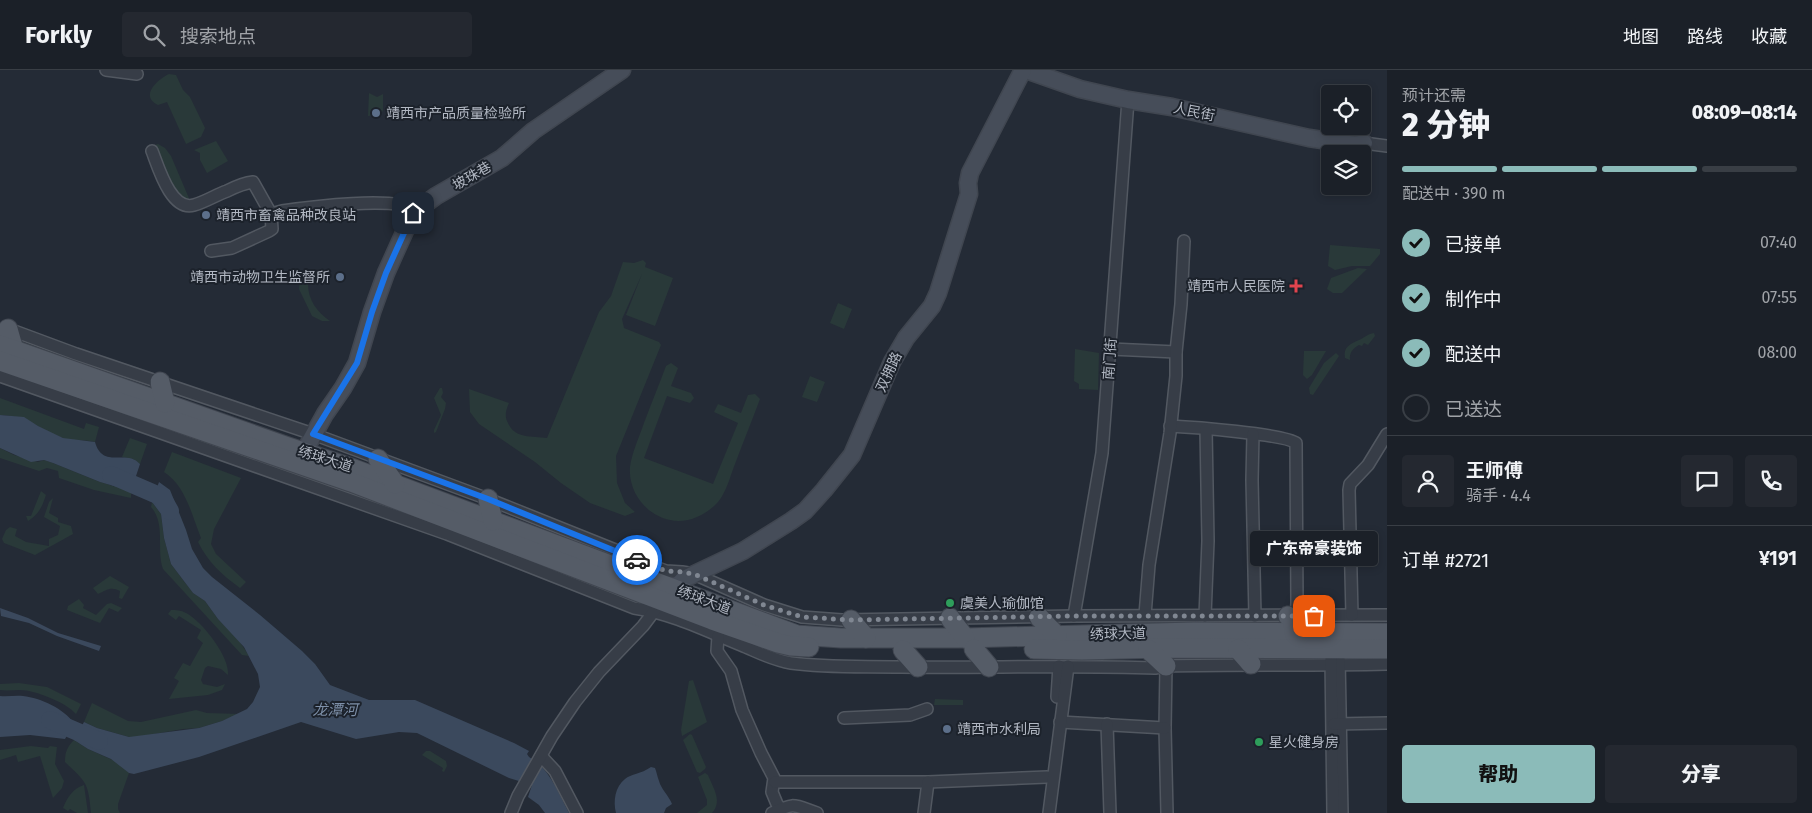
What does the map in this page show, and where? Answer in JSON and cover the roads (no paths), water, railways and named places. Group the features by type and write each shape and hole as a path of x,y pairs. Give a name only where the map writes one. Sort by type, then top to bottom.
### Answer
{"main road":[{"name":"绣球大道","path":"4,342 165,403 302,458 453,528 575,576 797,635 1148,649 1238,648 1335,657 1387,649"},
{"name":"绣球大道","path":"4,342 302,458 395,484 493,522 663,600 712,620 791,646 838,650 903,650 1057,636 1194,632 1387,633"},
{"path":"160,382 165,403"},
{"path":"302,458 308,484"},
{"path":"378,459 395,484"},
{"path":"488,499 493,522"},
{"path":"1292,616 1309,632"},
{"path":"1039,617 1057,636"},
{"path":"950,618 989,667"},
{"path":"851,620 866,638"},
{"path":"1238,648 1251,664"},
{"path":"1148,649 1166,666"},
{"path":"903,650 918,667"}],"street":[{"path":"106,70 135,73"},
{"name":"坡珠巷","path":"302,458 313,434 357,363 386,273 410,219 416,210 436,196 502,158 549,119 622,70"},
{"name":"人民街","path":"1024,70 1080,89 1128,100 1172,107 1309,138 1355,145 1364,143"},
{"name":"双拥路","path":"663,600 684,579 743,552 791,521 804,511 848,462 892,362 906,338 932,306 938,293 969,194 968,183 970,173 1024,70"},
{"name":"人民街","path":"1042,70 1129,95 1242,117 1291,129 1387,146"},
{"name":"南门街","path":"1074,616 1102,453 1128,100"},
{"path":"152,151 168,191 174,198 186,206 193,206 253,182 272,214 272,229 269,231 232,248 211,251"},
{"path":"272,214 294,209 375,202 403,204 412,206 416,210"},
{"path":"1145,615 1149,565 1176,376 1184,241"},
{"path":"4,342 160,382 313,434 488,499 658,568 666,571 694,574 750,599 797,616 851,620 1145,615 1387,615"},
{"path":"1111,349 1176,352"},
{"path":"0,376 308,484 453,528"},
{"path":"1170,426 1206,428 1294,441 1297,446 1297,603 1292,616"},
{"path":"1206,428 1208,541 1206,616"},
{"path":"1253,434 1252,480 1255,616"},
{"path":"1352,615 1348,490 1350,484 1368,465 1387,434"},
{"path":"511,813 518,796 575,702 599,672 643,626 663,600 718,636 770,658 790,663 822,666 1155,668 1166,666 1251,664 1335,657 1387,664"},
{"path":"718,636 717,651 730,670 742,710 774,778 772,792 777,804 776,811 791,805 817,813"},
{"path":"1333,813 1336,724 1335,657"},
{"path":"1048,813 1060,722 1064,666"},
{"path":"1041,813 1064,666"},
{"path":"1166,666 1167,813"},
{"path":"844,718 910,715 927,709"},
{"path":"1060,722 1165,728"},
{"path":"1336,724 1387,723"},
{"path":"1107,724 1110,813"},
{"path":"1336,724 1342,813"},
{"path":"540,759 555,771 577,813"},
{"path":"774,782 928,782 1047,777"},
{"path":"924,813 928,782"}],"water":[{"path":"0,415 24,417 63,438 95,442 103,455 134,460 140,464 131,491 100,482 44,460 31,462 0,448"},
{"path":"159,482 170,490 192,549 203,568 302,651 315,664 330,685 369,700 415,700 529,751 527,754 529,757 548,774 569,813 545,813 539,805 528,797 532,785 509,778 417,733 399,732 356,739 301,722 199,757 134,774 129,773 111,759 88,749 74,740 84,722 97,728 129,737 199,728 222,721 247,709 253,702 260,687 258,674 244,647 218,619 205,601 193,593 171,564 164,538 161,514 152,502"},
{"path":"0,608 28,618 58,633 101,646 99,651 57,636 29,623 1,616"},
{"path":"0,696 23,696 44,702 64,713 74,723 65,739 30,735 0,737"},
{"path":"651,767 655,768 660,784 672,804 666,808 664,813 616,813 616,794 622,782 627,777"}],"waterway":[{"name":"龙潭河","path":"111,475 162,497 170,511"},
{"name":"龙潭河","path":"50,720 99,741"}],"place":[{"name":"靖西市产品质量检验所","path":"376,113"},
{"name":"靖西市畜禽品种改良站","path":"206,215"},
{"name":"靖西市动物卫生监督所","path":"340,277"},
{"name":"靖西市人民医院","path":"1296,286"},
{"name":"虞美人瑜伽馆","path":"950,603"},
{"name":"广东帝豪装饰","path":"1314,616"},
{"name":"靖西市水利局","path":"947,729"},
{"name":"星火健身房","path":"1259,742"}]}
